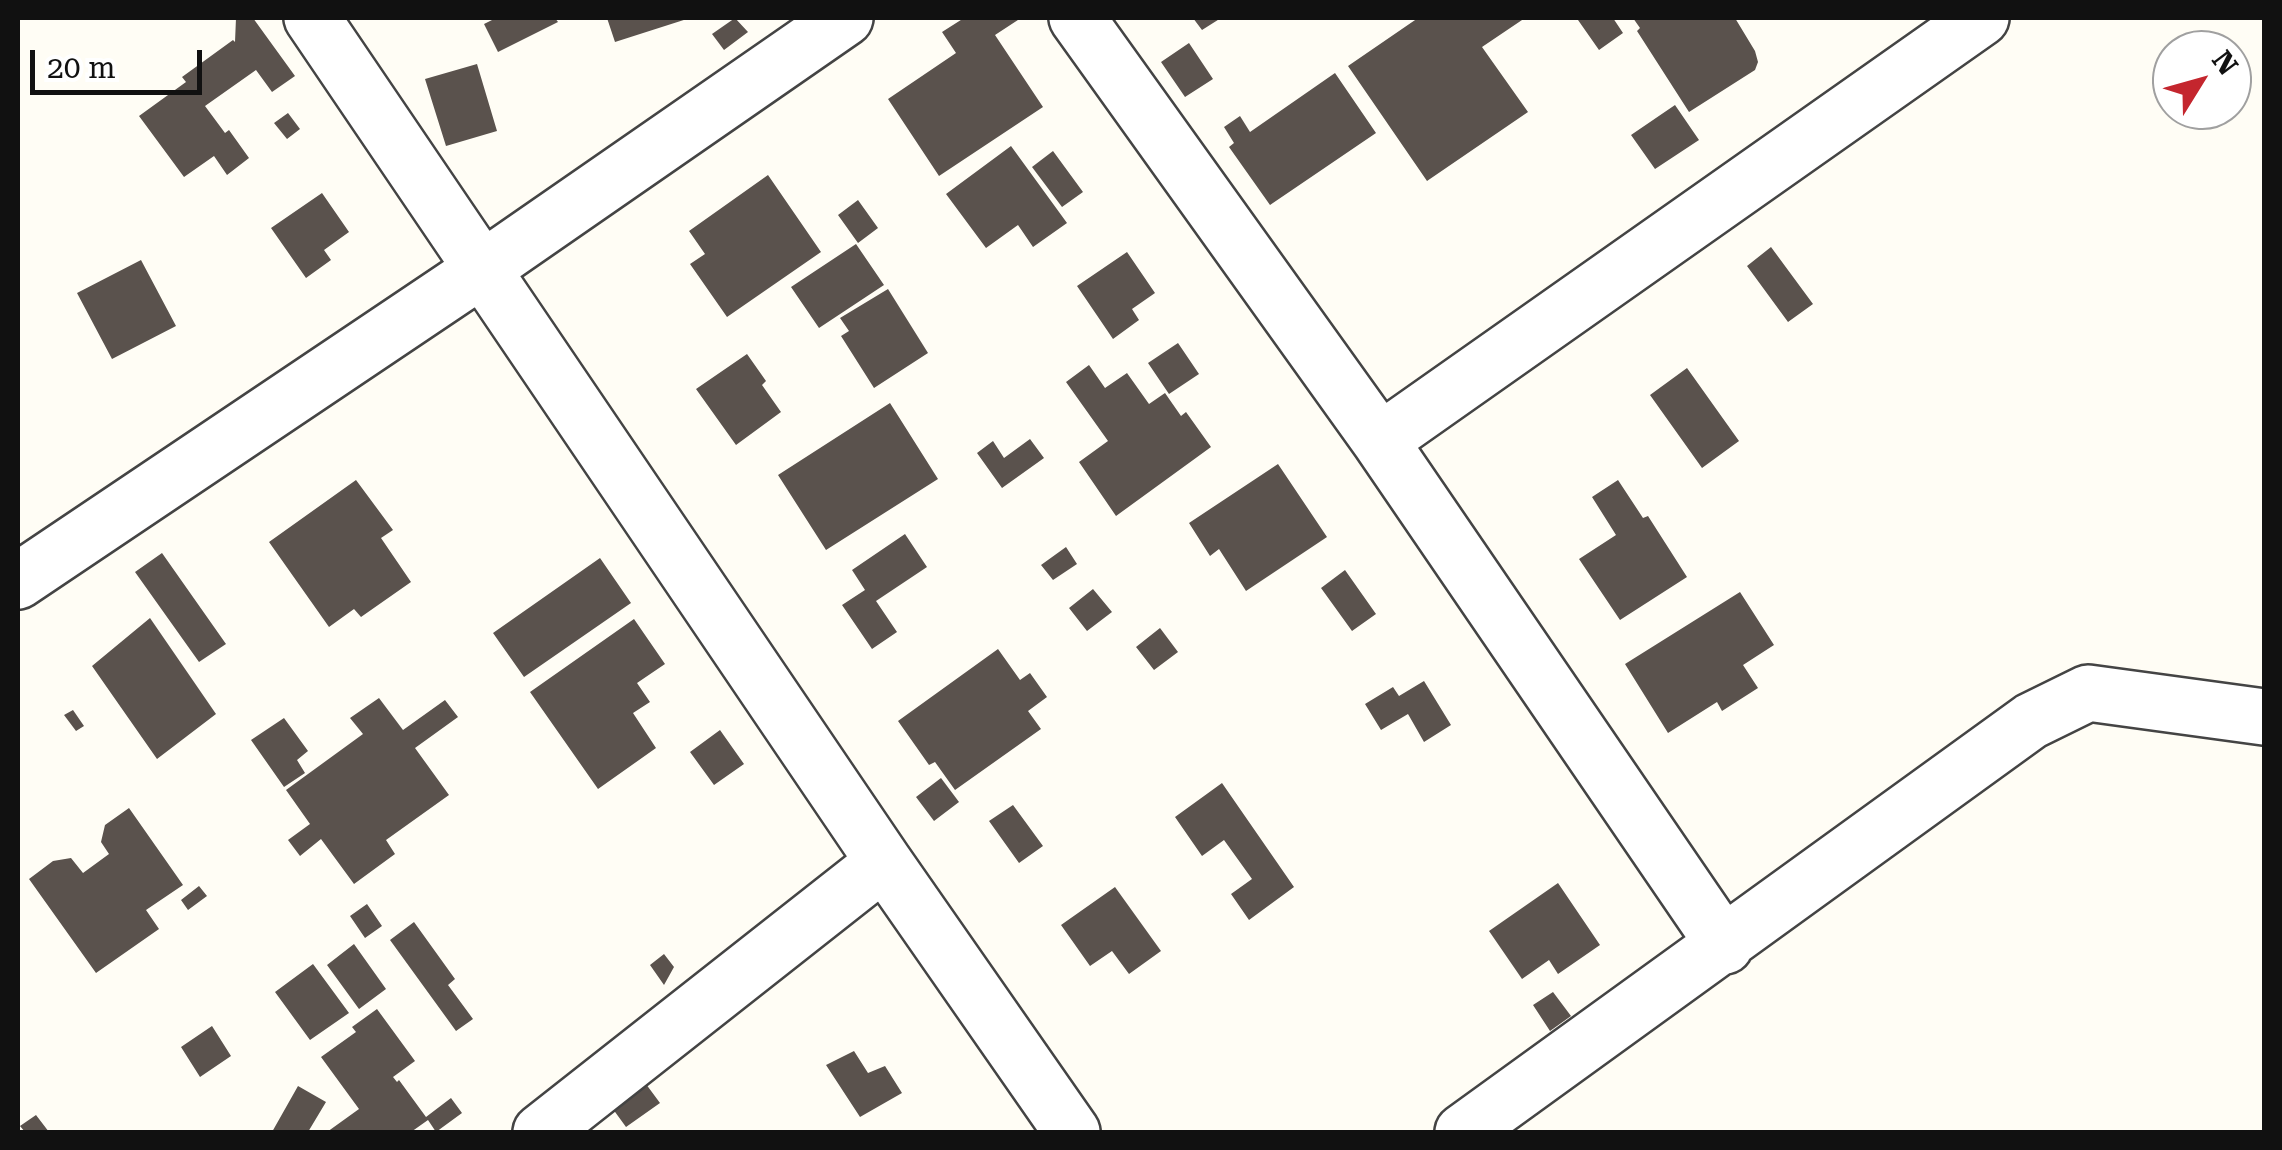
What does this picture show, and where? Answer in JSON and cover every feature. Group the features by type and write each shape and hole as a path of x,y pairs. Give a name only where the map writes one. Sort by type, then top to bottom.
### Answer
{"street":[{"path":"312,18 884,862 1072,1132"},
{"path":"18,582 484,268 845,18"},
{"path":"1077,18 1380,441 1725,946"},
{"path":"1380,441 1981,18"},
{"path":"1463,1132 2031,722 2088,693 2264,717"},
{"path":"541,1132 884,862"}],"building":[{"path":"236,18 253,18 295,76 272,92 256,70 205,106 249,158 227,175 214,156 184,177 139,116 186,82 182,77 235,42"},
{"path":"496,18 555,18 558,22 498,52 484,24"},
{"path":"607,18 690,18 615,42"},
{"path":"735,18 748,32 724,50 712,34"},
{"path":"964,18 1021,18 995,35 1043,107 939,176 888,99 956,53 942,32"},
{"path":"1193,18 1221,18 1202,30"},
{"path":"1418,18 1525,18 1482,47 1528,112 1427,181 1348,66"},
{"path":"1613,18 1623,33 1599,50 1578,20"},
{"path":"1633,18 1735,18 1755,51 1755,70 1689,112 1637,31 1640,28"},
{"path":"1189,43 1213,79 1185,97 1161,62"},
{"path":"477,64 497,131 446,146 425,79"},
{"path":"1335,73 1376,133 1270,205 1229,147 1234,143 1224,127 1240,116 1250,132"},
{"path":"1675,105 1699,140 1655,169 1631,135"},
{"path":"288,113 300,129 287,139 274,123"},
{"path":"1011,146 1067,223 1033,247 1018,225 986,248 946,194"},
{"path":"1053,151 1083,192 1062,207 1032,167"},
{"path":"768,175 821,252 727,317 690,264 705,254 689,231"},
{"path":"322,193 349,232 324,250 331,260 306,278 271,228"},
{"path":"858,200 878,228 858,243 838,215"},
{"path":"856,244 884,285 819,328 791,287"},
{"path":"1771,247 1813,304 1788,322 1747,266"},
{"path":"1127,252 1155,293 1132,309 1139,320 1113,339 1077,286"},
{"path":"141,260 176,326 112,359 77,293"},
{"path":"888,289 928,353 874,388 841,336 849,331 840,318"},
{"path":"1178,343 1199,374 1169,394 1148,363"},
{"path":"747,354 781,412 736,445 696,389"},
{"path":"1089,365 1105,388 1127,373 1149,404 1165,393 1181,416 1186,412 1211,447 1116,516 1079,462 1108,441 1066,382"},
{"path":"1687,368 1739,441 1702,468 1650,395"},
{"path":"890,403 938,479 826,550 778,475"},
{"path":"1030,439 1044,458 1002,488 977,453 993,441 1004,458"},
{"path":"1278,464 1327,537 1246,591 1219,549 1210,556 1189,523"},
{"path":"356,480 393,530 381,538 411,582 361,617 354,609 329,627 269,542"},
{"path":"1618,480 1643,518 1648,516 1687,577 1620,620 1579,559 1616,535 1592,497"},
{"path":"905,534 927,567 876,601 897,632 872,649 842,605 865,590 852,570"},
{"path":"1066,547 1077,564 1053,580 1041,565"},
{"path":"162,553 226,644 199,662 135,572"},
{"path":"600,558 631,603 524,677 493,633"},
{"path":"1345,570 1376,614 1352,631 1321,588"},
{"path":"1093,589 1112,612 1087,631 1069,608"},
{"path":"1740,592 1774,645 1743,665 1758,688 1722,711 1717,702 1668,733 1625,664"},
{"path":"150,618 216,714 157,759 92,666"},
{"path":"634,619 665,664 637,683 650,702 633,713 656,748 598,789 530,692"},
{"path":"1160,628 1178,652 1154,670 1136,647"},
{"path":"998,649 1020,680 1030,673 1047,697 1028,711 1041,729 955,790 935,762 929,765 898,721"},
{"path":"1424,681 1451,725 1424,742 1408,714 1381,730 1365,704 1393,687 1399,696"},
{"path":"379,698 403,730 445,700 458,717 415,748 449,795 386,840 395,854 354,884 321,839 300,856 288,840 310,824 286,790 363,734 350,718"},
{"path":"73,710 84,726 76,731 64,715"},
{"path":"284,718 308,751 297,760 305,773 284,787 251,740"},
{"path":"720,730 744,764 714,785 690,752"},
{"path":"941,778 959,802 934,821 916,797"},
{"path":"1222,783 1294,887 1249,920 1231,894 1252,879 1224,840 1202,856 1175,817"},
{"path":"1013,805 1043,846 1019,863 989,821"},
{"path":"129,808 183,885 146,910 159,929 96,973 29,879 53,861 71,858 83,873 109,854 101,842 105,825"},
{"path":"1558,883 1600,945 1558,974 1549,960 1522,979 1489,931"},
{"path":"199,886 207,896 188,910 181,900"},
{"path":"1115,887 1161,951 1129,974 1112,951 1090,966 1061,925"},
{"path":"367,904 382,926 365,938 350,916"},
{"path":"414,922 455,979 448,985 473,1019 456,1031 390,940"},
{"path":"354,944 386,989 359,1009 327,965"},
{"path":"664,954 674,967 664,985 650,965"},
{"path":"313,964 349,1013 310,1040 275,992"},
{"path":"1553,992 1571,1016 1550,1031 1533,1005"},
{"path":"377,1009 415,1061 393,1077 397,1082 426,1117 451,1098 462,1113 436,1132 428,1120 411,1132 327,1132 359,1109 321,1057 356,1032 352,1027"},
{"path":"212,1026 231,1056 200,1077 181,1047"},
{"path":"854,1051 868,1073 885,1066 902,1093 860,1117 826,1065"},
{"path":"643,1080 660,1103 626,1127 610,1105"},
{"path":"298,1086 326,1102 308,1132 272,1132"},
{"path":"36,1115 49,1132 25,1132 20,1126"}]}
